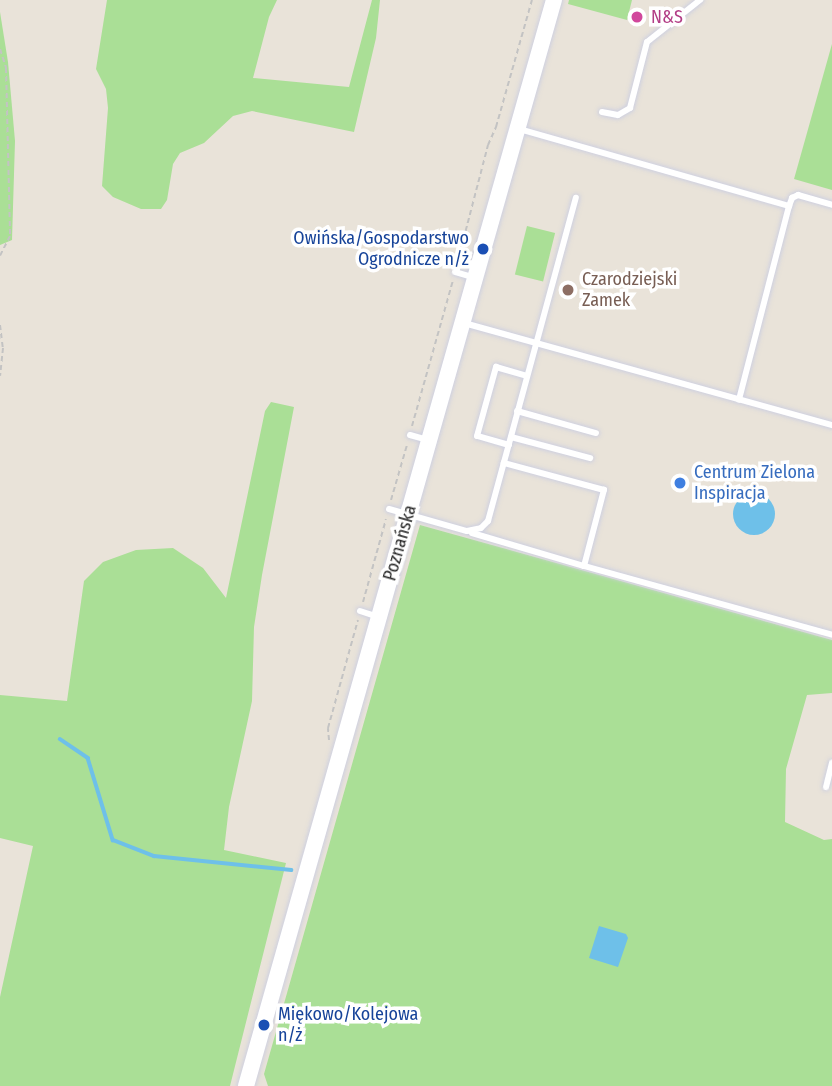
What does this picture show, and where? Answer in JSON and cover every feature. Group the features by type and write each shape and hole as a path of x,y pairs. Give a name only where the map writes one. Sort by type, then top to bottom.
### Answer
{"main road":[{"name":"Poznańska","path":"246,1086 554,0"}],"lane":[{"path":"602,112 618,115 630,108 647,41 700,0"},
{"path":"517,129 789,206"},
{"path":"739,400 792,198 798,195 832,205"},
{"path":"467,531 481,528 491,516 576,198"},
{"path":"455,272 475,277"},
{"path":"462,323 832,425"},
{"path":"527,376 496,368 477,436 590,458"},
{"path":"517,411 596,433"},
{"path":"410,435 429,440"},
{"path":"504,463 604,490 584,566"},
{"path":"389,509 832,635"},
{"path":"360,611 380,617"},
{"path":"826,787 832,763"}],"path":[{"path":"329,741 328,728 360,611 482,167 532,0"},
{"path":"0,50 6,68 10,236 0,256"},
{"path":"0,325 3,348 0,376"}],"green space":[{"path":"107,0 277,0 269,17 253,78 349,87 372,0 380,0 376,38 354,132 252,111 233,116 204,143 180,153 173,164 167,200 161,209 141,209 113,197 102,186 108,108 106,89 96,69"},
{"path":"569,0 632,0 627,20 568,4"},
{"path":"0,12 8,62 15,141 12,240 0,245"},
{"path":"832,44 832,190 794,179"},
{"path":"527,226 555,233 543,282 515,275"},
{"path":"271,402 294,407 262,575 254,627 252,701 229,807 224,850 286,863 230,1086 0,1086 0,997 33,846 0,838 0,695 67,701 84,581 103,562 136,550 173,548 203,568 226,598 265,411"},
{"path":"420,525 832,640 832,693 807,695 786,769 785,822 824,840 832,839 832,1086 268,1086 264,1074"}],"water":[{"path":"754,493 769,499 775,514 769,529 754,535 739,529 733,514 739,499"},
{"path":"599,926 626,934 628,938 618,967 589,958"}],"waterway":[{"path":"60,739 88,758 113,840 154,856 291,870"}],"place":[{"name":"N&S","path":"637,17"},
{"name":"Owińska/Gospodarstwo Ogrodnicze n/ż","path":"483,249"},
{"name":"Czarodziejski Zamek","path":"568,290"},
{"name":"Centrum Zielona Inspiracja","path":"680,483"},
{"name":"Miękowo/Kolejowa n/ż","path":"264,1025"}]}
